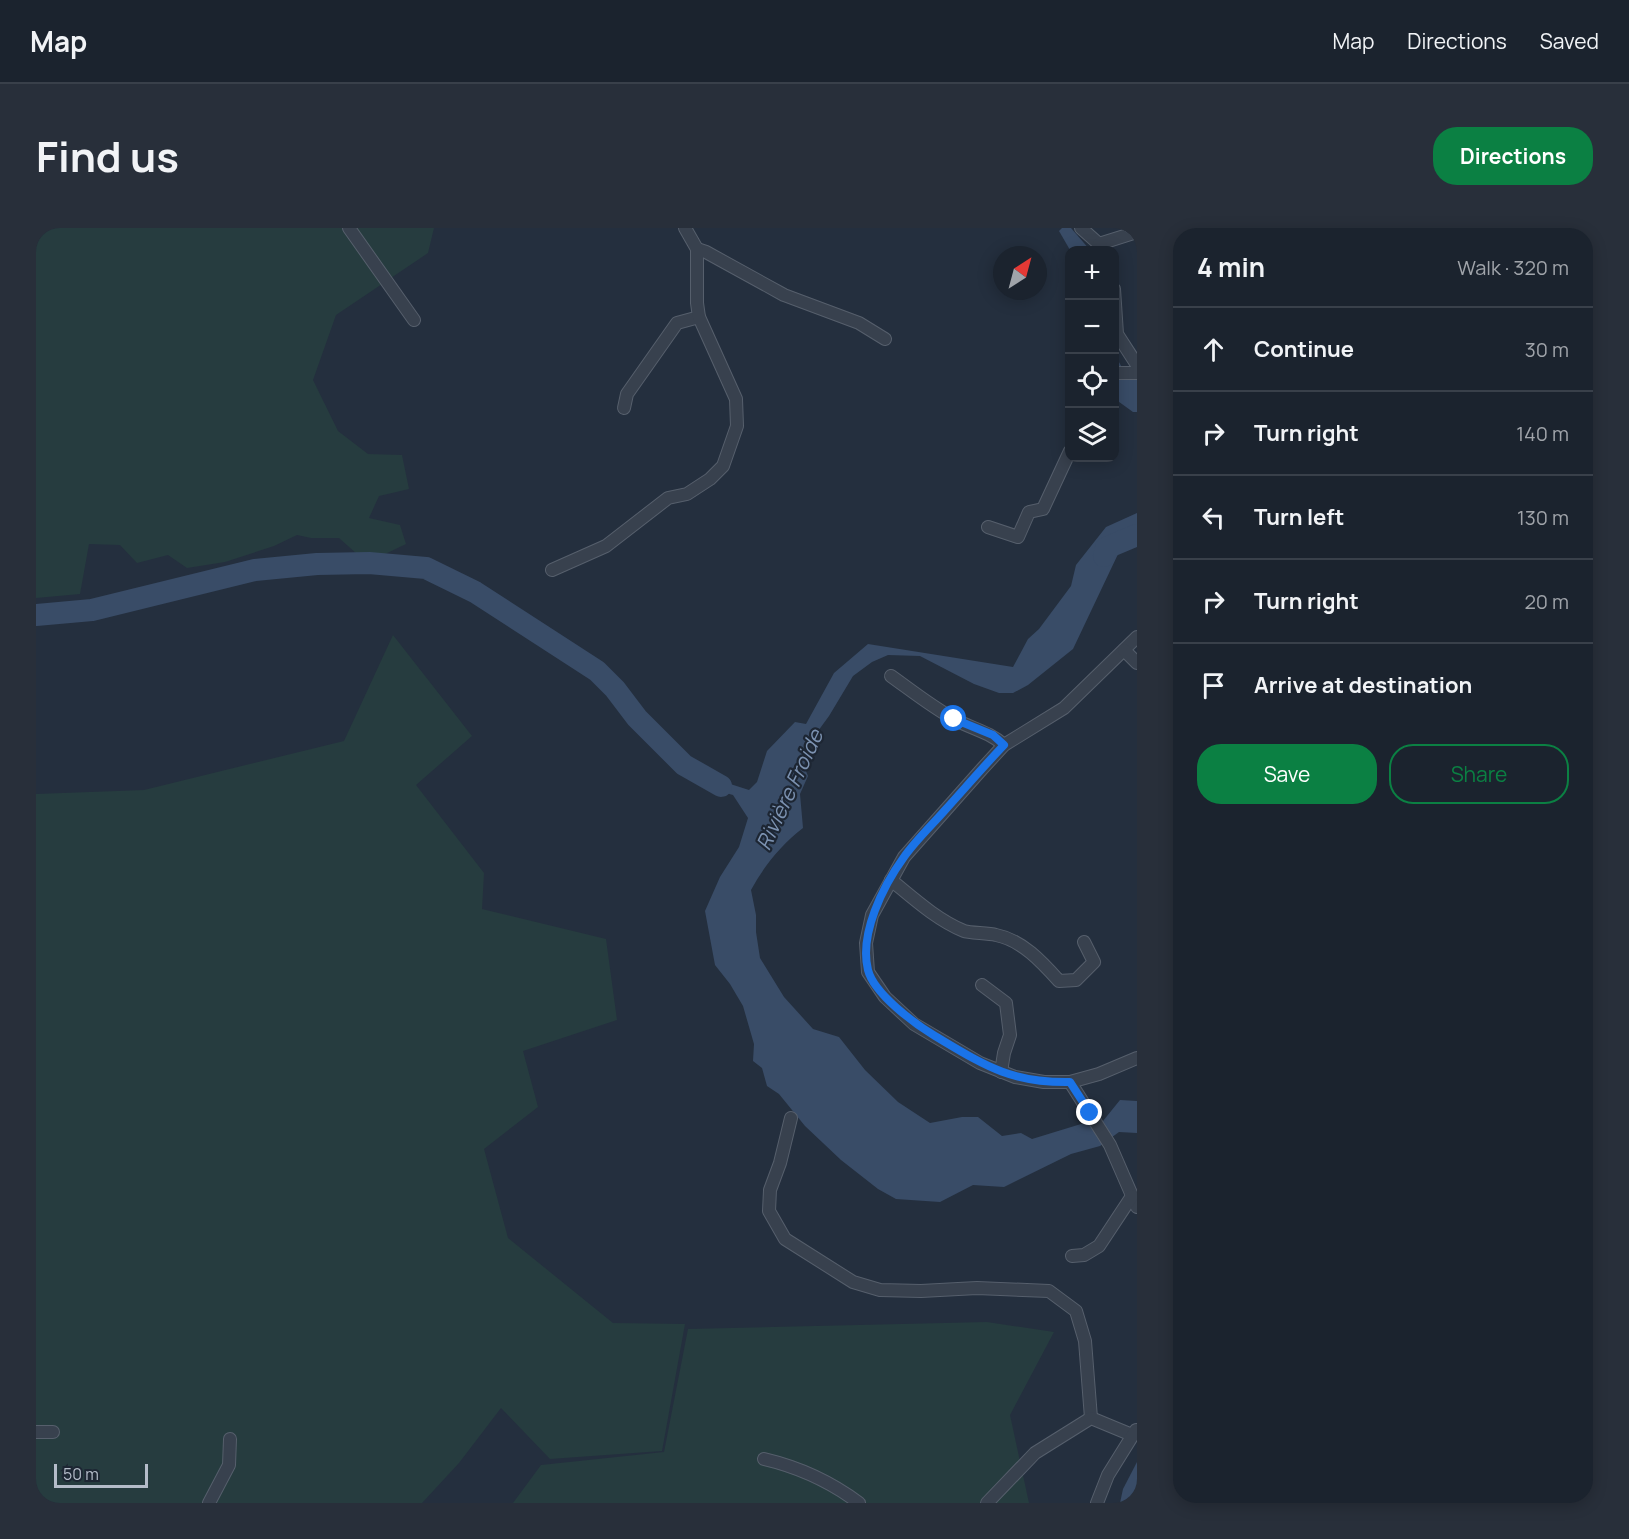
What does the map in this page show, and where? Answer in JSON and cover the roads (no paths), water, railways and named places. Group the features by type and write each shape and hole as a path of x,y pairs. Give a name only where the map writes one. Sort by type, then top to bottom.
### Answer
{"street":[{"path":"349,228 414,320"},
{"path":"552,570 606,546 668,498 687,494 710,479 723,466 737,426 736,399 699,317 697,249 685,228"},
{"path":"1081,228 1099,246"},
{"path":"1102,246 1137,232"},
{"path":"697,249 784,295 859,323 885,339"},
{"path":"1115,300 1117,333 1137,365"},
{"path":"624,408 627,394 677,323 699,317"},
{"path":"1119,373 1137,373"},
{"path":"988,527 1018,537 1029,512 1043,509 1065,462"},
{"path":"1137,636 1064,708 1004,745 904,857 872,915 866,943 868,972 885,997 914,1023 980,1063 1015,1077 1044,1082 1070,1082 1099,1074 1137,1058"},
{"path":"1124,650 1137,663"},
{"path":"891,676 936,709 972,728 993,735 1004,745"},
{"path":"891,880 929,910 966,932 1001,936 1023,947 1045,964 1059,981 1076,980 1094,962 1084,942"},
{"path":"982,985 1006,1003 1010,1035 1001,1071"},
{"path":"1070,1082 1110,1145 1135,1202 1099,1246 1083,1256 1072,1256"},
{"path":"791,1118 780,1163 770,1190 769,1211 786,1239 854,1282 879,1290 921,1291 977,1288 1049,1291 1076,1311 1085,1341 1091,1418"},
{"path":"1091,1418 1134,1432 1108,1475 1097,1503"},
{"path":"987,1503 1035,1453 1091,1418"},
{"path":"36,1432 53,1432"},
{"path":"209,1503 229,1465 230,1439"},
{"path":"764,1459 787,1464 823,1481 859,1503"}],"water":[{"path":"1062,228 1071,228 1087,246 1068,246 1059,231"},
{"path":"1119,362 1125,373 1137,380 1137,412 1133,412 1119,402"},
{"path":"1137,513 1137,532 1130,534 1119,552 1073,649 1028,685 1013,693 999,693 974,684 920,656 888,655 872,662 853,676 810,742 804,766 808,776 800,794 803,828 774,856 751,890 760,958 784,997 813,1029 839,1037 865,1070 898,1102 930,1123 962,1117 978,1117 1002,1136 1021,1133 1032,1139 1081,1124 1103,1121 1120,1100 1137,1101 1137,1133 1119,1132 1100,1146 1071,1154 1004,1187 973,1185 940,1202 896,1199 878,1189 841,1160 805,1126 779,1094 767,1086 762,1068 753,1061 754,1044 743,1006 715,965 705,911 720,877 739,847 748,818 733,795 715,790 696,773 749,790 757,782 767,751 795,722 806,724 834,673 868,644 1013,667 1028,639 1039,629 1071,586 1076,565 1106,527"},
{"path":"1137,1462 1137,1503 1120,1503 1123,1489"}],"waterway":[{"name":"Rivière Froide","path":"1104,556 1106,548 1137,535"},
{"path":"36,615 92,610 255,570 317,564 369,563 426,568 475,592 597,671 615,689 637,718 684,765 721,786"}]}
